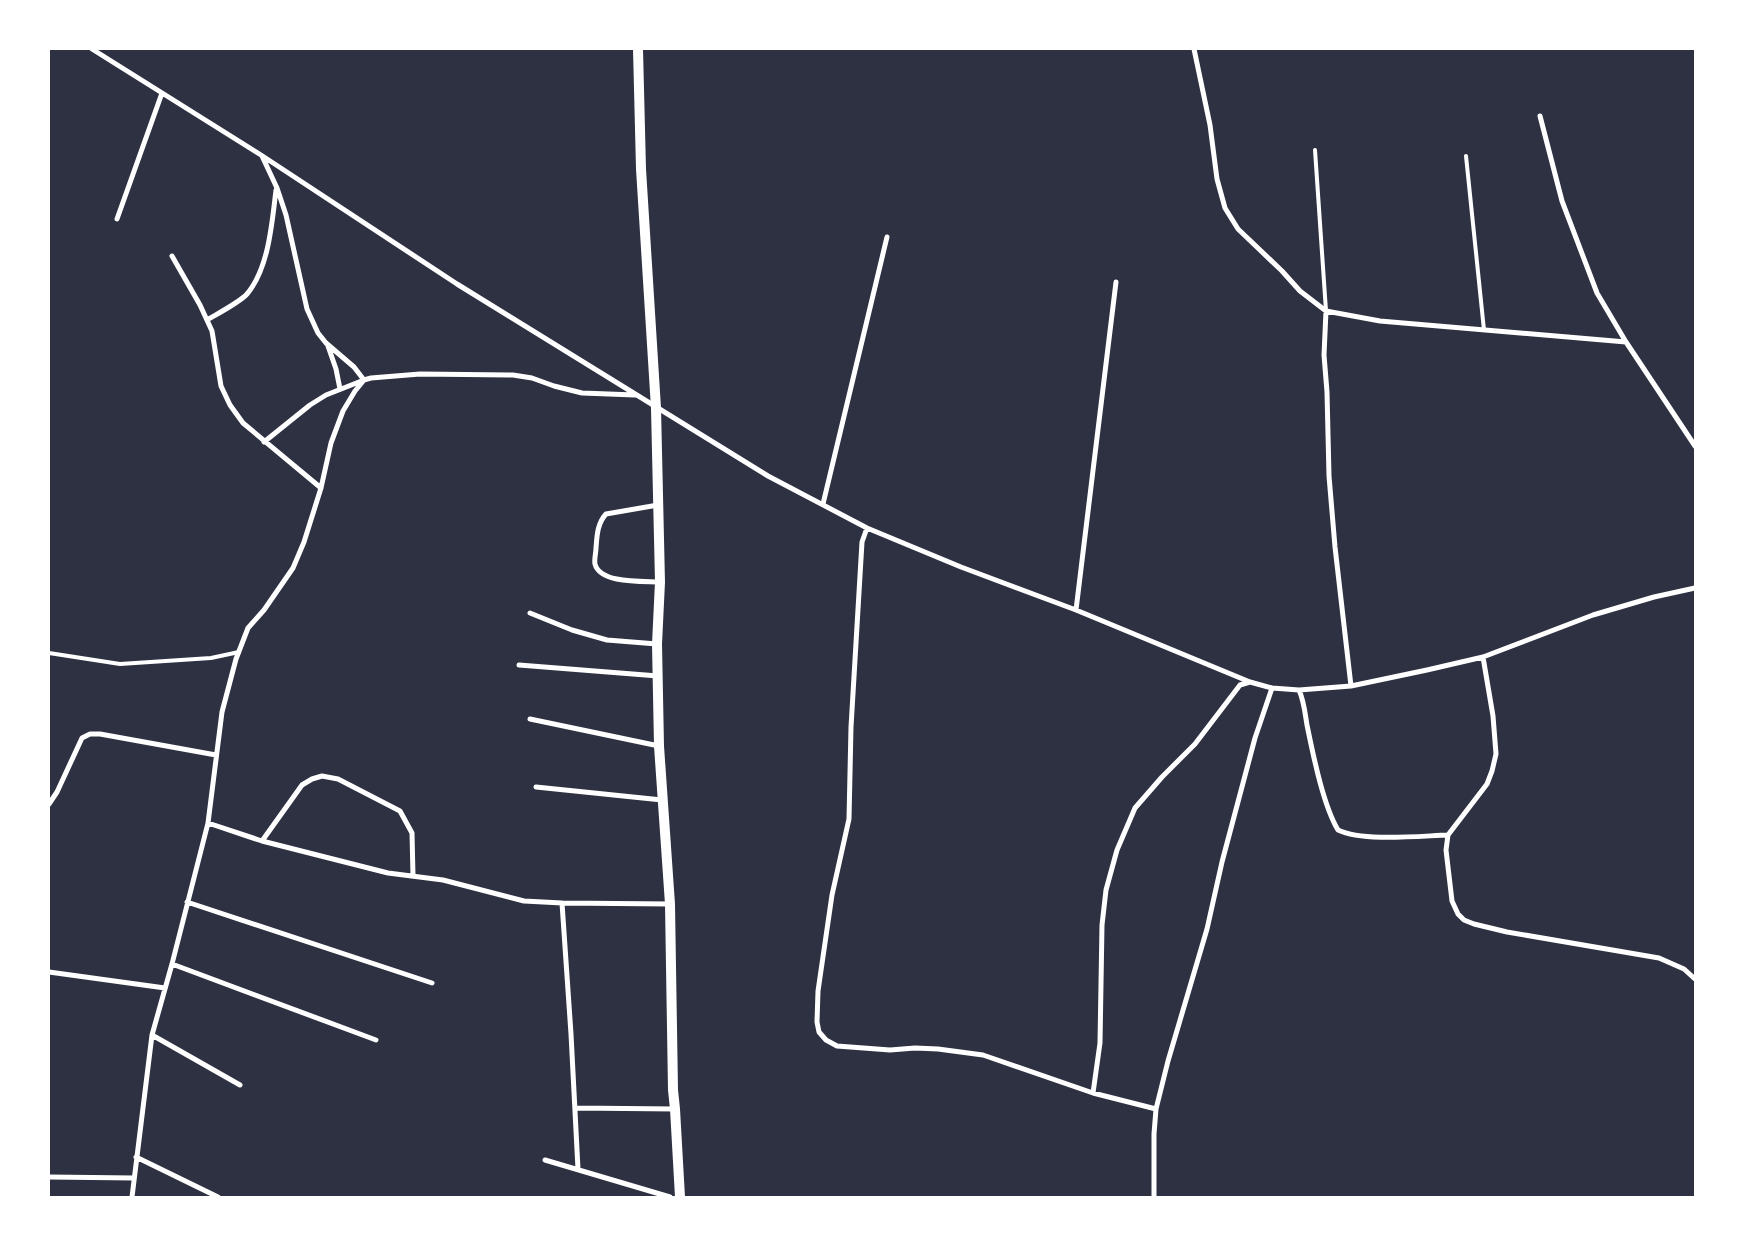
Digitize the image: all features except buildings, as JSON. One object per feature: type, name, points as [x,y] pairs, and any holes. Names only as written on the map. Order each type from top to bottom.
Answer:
[{"type":"main road","points":[[638,49],[641,169],[656,408],[660,582],[657,644],[659,746],[670,904],[673,1090],[680,1197]]},
{"type":"street","points":[[92,49],[261,155],[457,284],[768,476],[866,528],[961,567],[1076,610],[1250,682],[1272,688],[1299,690],[1351,686],[1482,657],[1593,615],[1654,597],[1695,588]]},
{"type":"street","points":[[1194,49],[1210,125],[1217,179],[1225,208],[1238,230],[1282,271],[1304,295],[1326,312],[1380,321],[1626,342]]},
{"type":"street","points":[[117,219],[162,93]]},
{"type":"street","points":[[1540,116],[1562,201],[1597,293],[1626,342],[1695,446]]},
{"type":"street","points":[[261,155],[277,188],[286,215],[307,309],[318,333],[326,343],[354,367],[364,380]]},
{"type":"street","points":[[207,320],[246,295],[260,270],[270,238],[277,188]]},
{"type":"street","points":[[823,504],[887,237]]},
{"type":"street","points":[[172,256],[212,331],[221,386],[230,405],[243,423],[321,488]]},
{"type":"street","points":[[1076,610],[1116,282]]},
{"type":"street","points":[[1326,312],[1324,355],[1329,476],[1351,686]]},
{"type":"street","points":[[326,343],[332,355],[340,389]]},
{"type":"street","points":[[264,442],[310,405],[340,389],[372,378],[420,374],[513,375],[532,378],[582,393],[635,395]]},
{"type":"street","points":[[132,1197],[152,1035],[208,823],[222,712],[239,652],[248,628],[264,610],[293,568],[304,542],[321,488],[331,443],[343,411],[364,380]]},
{"type":"street","points":[[658,505],[606,514],[597,532],[595,564],[602,575],[612,579],[660,582]]},
{"type":"street","points":[[866,528],[862,542],[850,727],[849,819],[832,895],[818,992],[817,1022],[819,1032],[826,1040],[837,1046],[890,1050],[938,1049],[983,1055],[1094,1093],[1156,1109]]},
{"type":"street","points":[[530,613],[572,630],[607,640],[657,644]]},
{"type":"street","points":[[1482,657],[1493,716],[1496,754],[1487,784],[1448,835],[1446,850],[1452,901],[1458,914],[1464,920],[1474,924],[1507,932],[1659,958],[1684,969],[1695,979]]},
{"type":"street","points":[[519,665],[658,676]]},
{"type":"street","points":[[1094,1093],[1100,1043],[1102,926],[1106,890],[1117,850],[1135,808],[1162,777],[1195,744],[1240,686],[1250,682]]},
{"type":"street","points":[[1154,1197],[1156,1109],[1207,929],[1222,862],[1253,747],[1272,688]]},
{"type":"street","points":[[1299,690],[1302,696],[1326,804],[1338,830],[1347,834],[1365,836],[1448,835]]},
{"type":"street","points":[[530,719],[659,746]]},
{"type":"street","points":[[49,804],[57,792],[82,738],[90,734],[100,734],[216,755]]},
{"type":"street","points":[[262,841],[302,785],[322,776],[338,779],[400,811],[412,833],[413,876]]},
{"type":"street","points":[[536,788],[662,800]]},
{"type":"street","points":[[208,823],[262,841],[388,873],[443,880],[524,901],[670,904]]},
{"type":"street","points":[[187,902],[432,983]]},
{"type":"street","points":[[562,903],[572,1034],[578,1169]]},
{"type":"street","points":[[172,964],[376,1040]]},
{"type":"street","points":[[49,972],[165,988]]},
{"type":"street","points":[[152,1035],[240,1085]]},
{"type":"street","points":[[575,1108],[675,1109]]},
{"type":"street","points":[[136,1157],[218,1197]]},
{"type":"street","points":[[545,1160],[670,1197]]},
{"type":"street","points":[[49,1176],[134,1178]]},
{"type":"lane","points":[[1315,150],[1326,312]]},
{"type":"lane","points":[[1466,156],[1484,330]]},
{"type":"lane","points":[[49,652],[120,664],[211,658],[239,652]]}]
